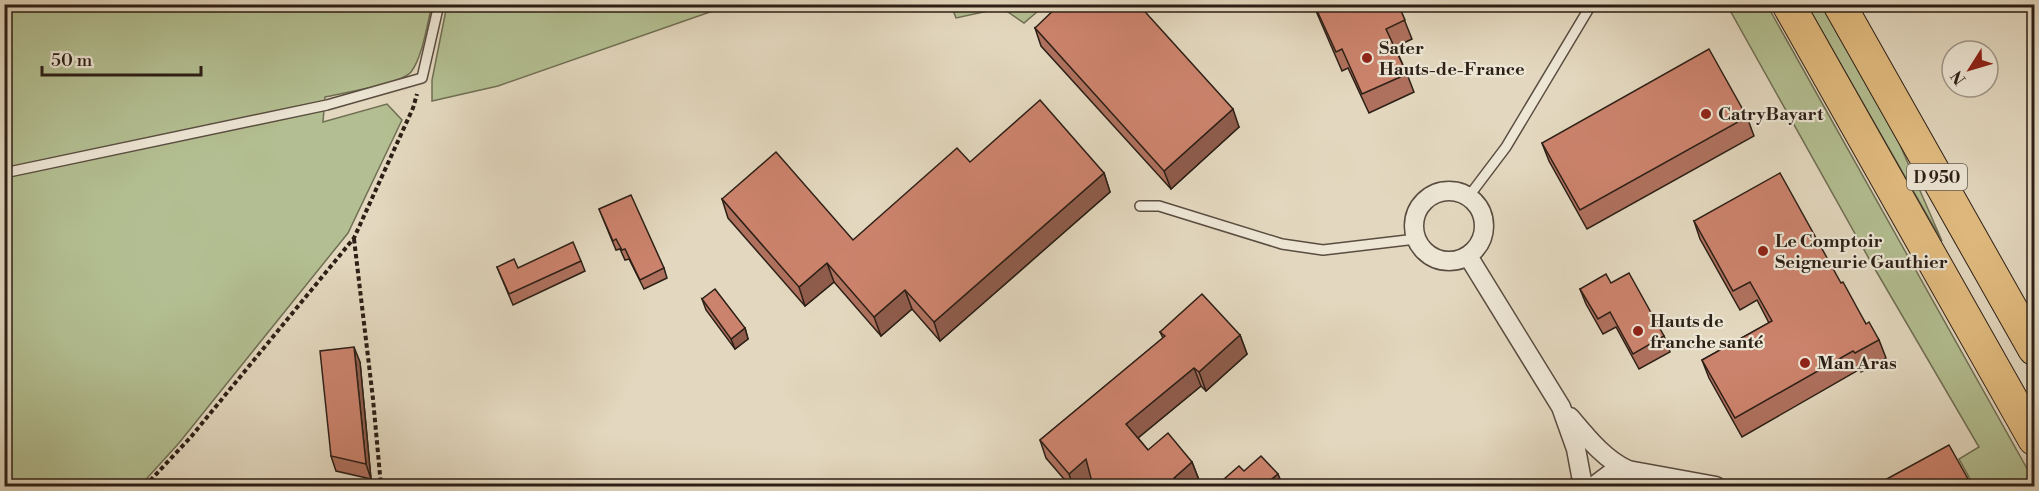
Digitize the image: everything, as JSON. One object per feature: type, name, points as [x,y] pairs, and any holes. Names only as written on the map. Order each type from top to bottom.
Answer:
[{"type":"highway","name":"D 950","points":[[1788,4],[2034,439]]},
{"type":"highway","name":"D 950","points":[[1839,4],[2034,350]]},
{"type":"highway","points":[[1907,124],[2034,318]]},
{"type":"street","points":[[1444,191],[1457,191],[1469,196],[1478,205],[1485,223],[1481,242],[1468,256],[1458,260],[1441,261],[1426,253],[1416,239],[1414,229],[1415,218],[1425,200],[1444,191]]},
{"type":"street","points":[[1468,256],[1561,407],[1600,451],[1628,470]]},
{"type":"street","points":[[1561,407],[1576,449],[1583,486]]},
{"type":"street","points":[[1594,486],[1610,474],[1628,470],[1716,486]]},
{"type":"lane","points":[[4,172],[327,105],[422,78],[439,4]]},
{"type":"lane","points":[[1469,196],[1506,147],[1590,5]]},
{"type":"lane","points":[[1140,206],[1159,206],[1282,243],[1323,250],[1416,239]]},
{"type":"path","points":[[146,486],[190,438],[354,238],[413,108],[422,78]]},
{"type":"path","points":[[354,238],[381,486]]},
{"type":"green space","points":[[447,4],[730,5],[498,86],[432,101],[432,80]]},
{"type":"green space","points":[[951,4],[1045,5],[1024,23],[1002,8],[956,18]]},
{"type":"green space","points":[[4,5],[432,5],[422,49],[411,72],[384,84],[325,97],[323,122],[387,104],[402,120],[348,233],[179,443],[140,486],[5,486]]},
{"type":"green space","points":[[1727,5],[1767,5],[2034,481],[2034,486],[1974,486],[1959,459],[1979,447],[1872,264]]},
{"type":"green space","points":[[1807,5],[1824,5],[1893,129],[1942,241]]},
{"type":"building","points":[[1060,4],[1138,4],[1233,109],[1164,171],[1035,28]]},
{"type":"building","name":"Sater Hauts-de-France","points":[[1314,4],[1398,4],[1405,20],[1386,29],[1407,74],[1362,94],[1342,49],[1336,52]]},
{"type":"building","points":[[1709,49],[1747,117],[1580,210],[1542,143]]},
{"type":"building","points":[[1040,100],[1104,173],[934,322],[905,290],[874,317],[827,263],[799,287],[722,199],[776,152],[853,240],[957,148],[970,162]]},
{"type":"building","points":[[1780,173],[1841,283],[1843,282],[1866,324],[1869,322],[1879,340],[1855,353],[1853,351],[1735,418],[1702,360],[1772,321],[1750,282],[1733,291],[1694,221]]},
{"type":"building","points":[[631,195],[664,268],[640,280],[625,249],[622,250],[616,239],[613,241],[599,209]]},
{"type":"building","points":[[573,242],[581,261],[509,294],[497,267],[514,259],[518,268]]},
{"type":"building","name":"Hauts de franche santé","points":[[1629,273],[1664,336],[1633,354],[1610,312],[1598,319],[1580,289],[1606,274],[1611,283]]},
{"type":"building","points":[[715,289],[745,328],[731,339],[702,299]]},
{"type":"building","points":[[1202,294],[1240,335],[1199,372],[1194,368],[1126,424],[1148,450],[1168,433],[1192,462],[1174,478],[1181,486],[1093,486],[1086,459],[1069,474],[1040,440],[1165,336],[1160,332]]},
{"type":"building","points":[[354,347],[366,464],[331,456],[320,351]]},
{"type":"building","points":[[1949,445],[1972,486],[1874,486]]},
{"type":"building","points":[[1261,456],[1278,474],[1263,486],[1216,486],[1239,466],[1244,471]]},
{"type":"place","name":"Sater Hauts-de-France","points":[[1367,58]]},
{"type":"place","name":"CatryBayart","points":[[1706,114]]},
{"type":"place","name":"Le Comptoir Seigneurie Gauthier","points":[[1763,251]]},
{"type":"place","name":"Hauts de franche santé","points":[[1638,331]]},
{"type":"place","name":"Man Aras","points":[[1805,363]]}]
